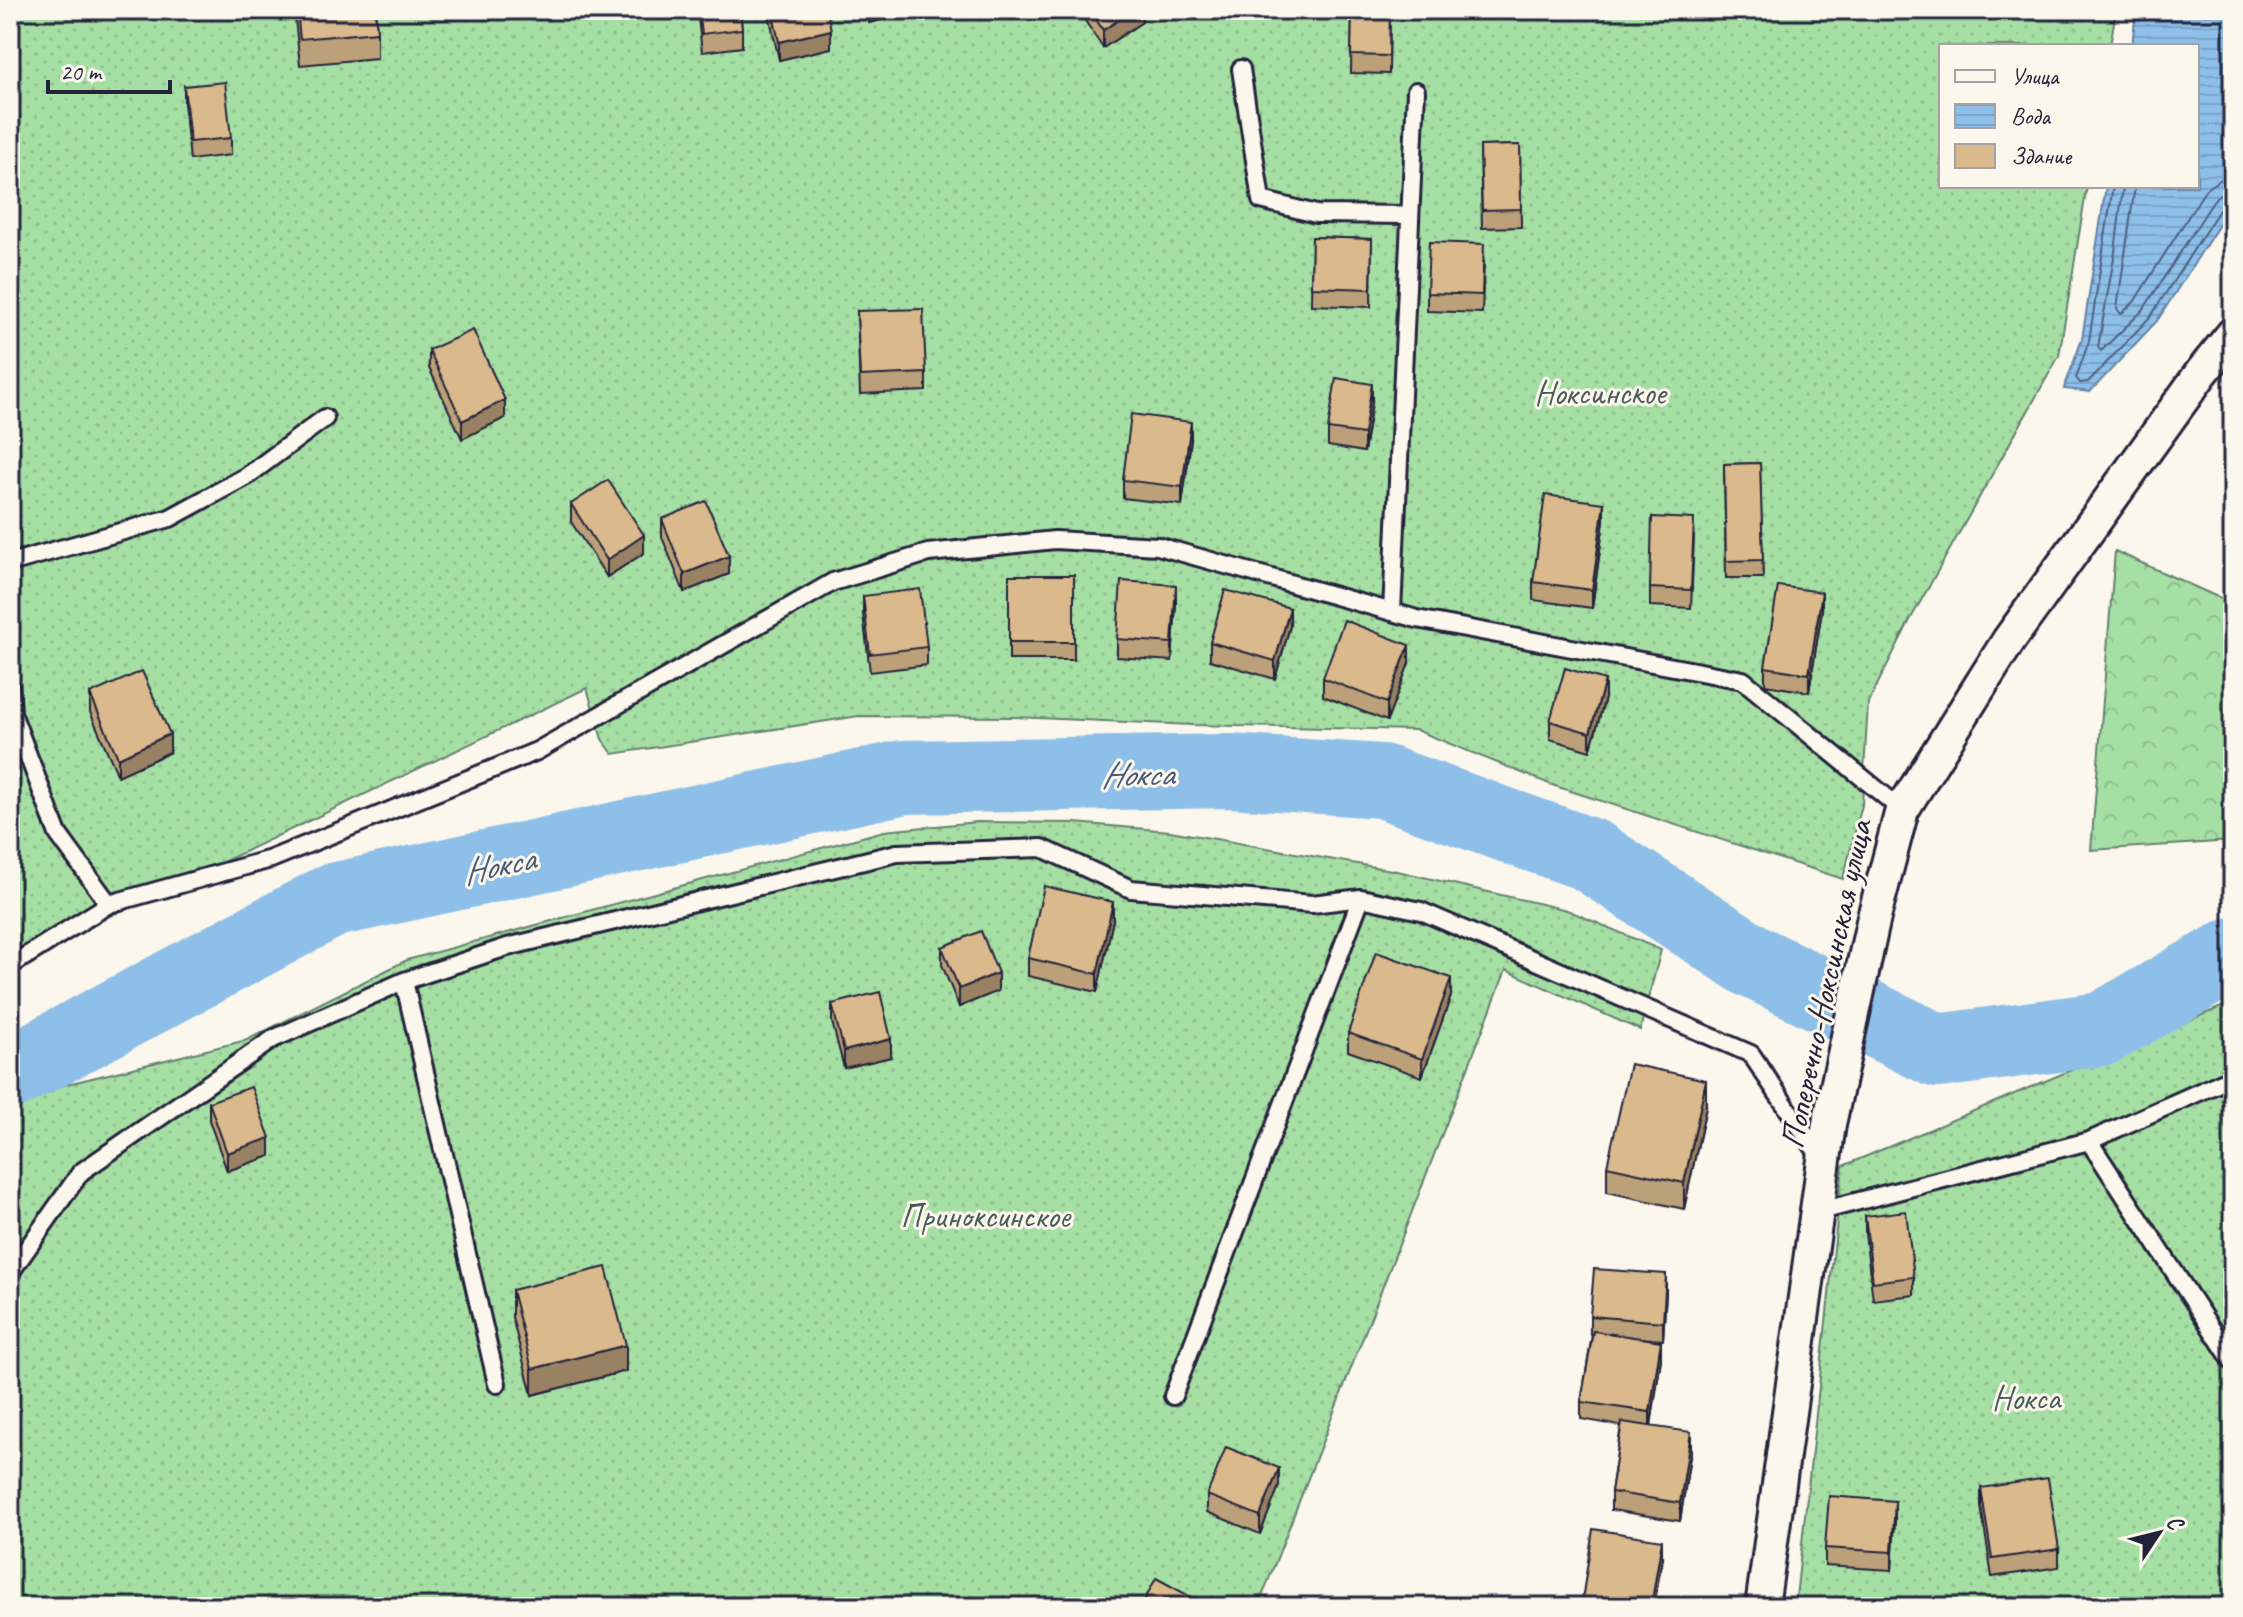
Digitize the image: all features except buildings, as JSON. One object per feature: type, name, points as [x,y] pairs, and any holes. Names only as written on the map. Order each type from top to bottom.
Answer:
[{"type":"street","name":"Поперечно-Ноксинская улица","points":[[1762,1607],[1829,1124],[1874,917],[1902,810],[2009,640],[2202,372],[2233,334]]},
{"type":"lane","points":[[1241,69],[1261,200],[1316,214],[1410,215]]},
{"type":"lane","points":[[1392,612],[1416,91]]},
{"type":"lane","points":[[10,563],[170,518],[247,476],[325,418]]},
{"type":"lane","points":[[10,966],[109,904],[271,859],[537,751],[833,582],[928,553],[1055,540],[1158,546],[1417,619],[1743,680],[1902,810]]},
{"type":"lane","points":[[10,686],[12,713],[58,834],[109,904]]},
{"type":"lane","points":[[10,1273],[81,1172],[273,1039],[404,981],[507,947],[897,853],[1042,848],[1131,889],[1312,904],[1361,898],[1421,911],[1751,1054],[1823,1163]]},
{"type":"lane","points":[[1173,1396],[1361,898]]},
{"type":"lane","points":[[404,981],[497,1384]]},
{"type":"lane","points":[[1817,1212],[2089,1141],[2233,1077]]},
{"type":"lane","points":[[2089,1141],[2233,1362]]},
{"type":"green space","name":"Ноксинское","points":[[10,10],[2116,10],[2110,44],[1939,44],[1939,188],[2087,188],[2059,356],[1910,620],[1868,703],[1862,805],[1843,879],[1552,785],[1416,730],[1015,717],[859,716],[613,754],[602,739],[587,688],[110,916],[10,975]]},
{"type":"green space","points":[[2115,551],[2233,604],[2233,841],[2091,850]]},
{"type":"green space","name":"Приноксинское","points":[[977,822],[1075,823],[1170,831],[1397,871],[1567,910],[1661,950],[1640,1030],[1506,970],[1258,1607],[10,1607],[10,1105],[27,1094],[247,1040],[407,960],[884,831]]},
{"type":"green space","name":"Нокса","points":[[2233,1002],[2233,1607],[1795,1607],[1843,1166]]},
{"type":"water","points":[[2136,10],[2233,10],[2233,203],[2157,321],[2090,392],[2064,389],[2082,339],[2106,188],[2199,188],[2199,44],[2132,44]]},
{"type":"waterway","name":"Нокса","points":[[10,1073],[333,900],[904,777],[1230,771],[1382,781],[1590,855],[1754,962],[1938,1051],[2102,1029],[2233,954]]}]
